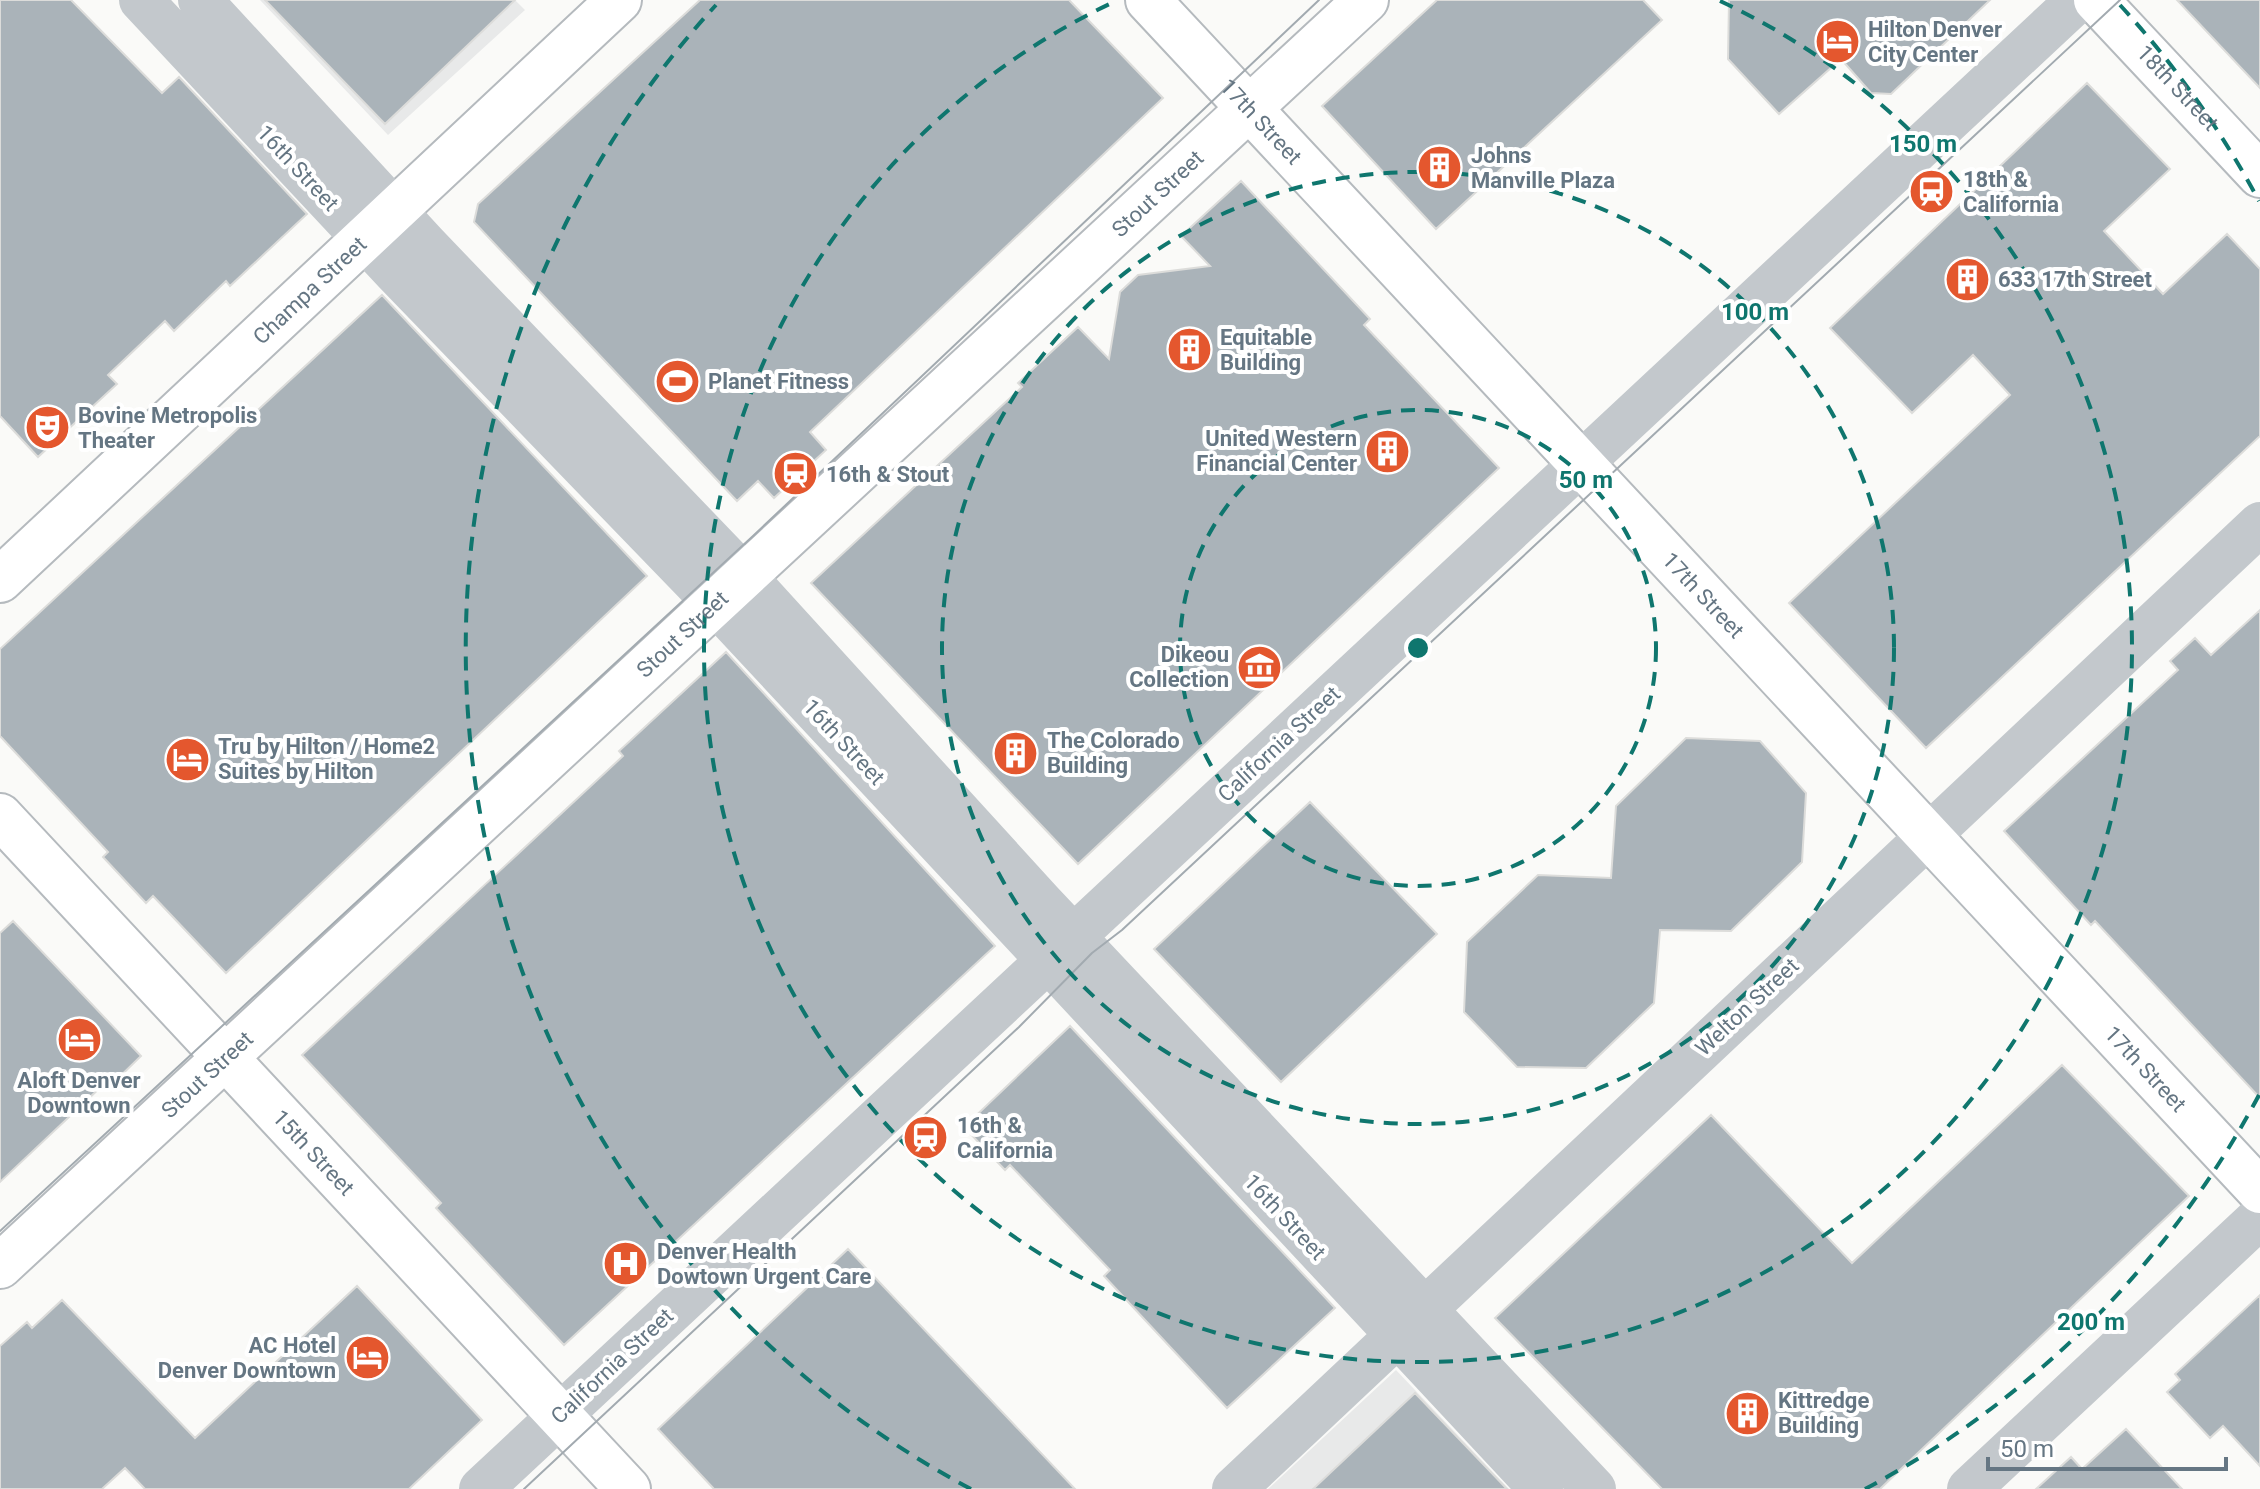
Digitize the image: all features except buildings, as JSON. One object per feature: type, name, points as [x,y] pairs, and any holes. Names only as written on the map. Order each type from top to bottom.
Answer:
[{"type":"main road","name":"Champa Street","points":[[0,580],[619,0]]},
{"type":"main road","name":"17th Street","points":[[1148,0],[2260,1191]]},
{"type":"main road","name":"Stout Street","points":[[0,1266],[1366,0]]},
{"type":"main road","name":"18th Street","points":[[2096,0],[2260,175]]},
{"type":"main road","name":"15th Street","points":[[0,816],[628,1489]]},
{"type":"street","name":"16th Street","points":[[141,0],[380,224],[729,589],[1412,1323],[1594,1489]]},
{"type":"street","name":"16th Street","points":[[200,0],[380,224]]},
{"type":"street","name":"California Street","points":[[481,1489],[2078,0]]},
{"type":"street","name":"Welton Street","points":[[1234,1489],[2260,524]]},
{"type":"street","points":[[1969,1489],[2260,1217]]},
{"type":"street","name":"16th Street","points":[[1412,1323],[1541,1489]]},
{"type":"shaded area","points":[[260,0],[515,0],[525,10],[388,135]]},
{"type":"shaded area","points":[[1396,1370],[1509,1489],[1268,1489]]},
{"type":"tram line","points":[[0,1231],[753,536],[1319,0]]},
{"type":"tram line","points":[[524,1489],[1019,1027],[1092,953],[1122,930],[2120,0]]},
{"type":"place","name":"Hilton Denver City Center","points":[[1837,42]]},
{"type":"place","name":"Johns Manville Plaza","points":[[1440,168]]},
{"type":"place","name":"18th & California","points":[[1932,192]]},
{"type":"place","name":"633 17th Street","points":[[1967,279]]},
{"type":"place","name":"Equitable Building","points":[[1189,350]]},
{"type":"place","name":"Planet Fitness","points":[[677,381]]},
{"type":"place","name":"Bovine Metropolis Theater","points":[[47,428]]},
{"type":"place","name":"United Western Financial Center","points":[[1388,451]]},
{"type":"place","name":"16th & Stout","points":[[795,474]]},
{"type":"place","name":"Dikeou Collection","points":[[1260,667]]},
{"type":"place","name":"The Colorado Building","points":[[1016,753]]},
{"type":"place","name":"Tru by Hilton / Home2 Suites by Hilton","points":[[187,759]]},
{"type":"place","name":"Aloft Denver Downtown","points":[[79,1039]]},
{"type":"place","name":"16th & California","points":[[926,1138]]},
{"type":"place","name":"Denver Health Dowtown Urgent Care","points":[[626,1264]]},
{"type":"place","name":"AC Hotel Denver Downtown","points":[[367,1358]]},
{"type":"place","name":"Kittredge Building","points":[[1747,1413]]}]
